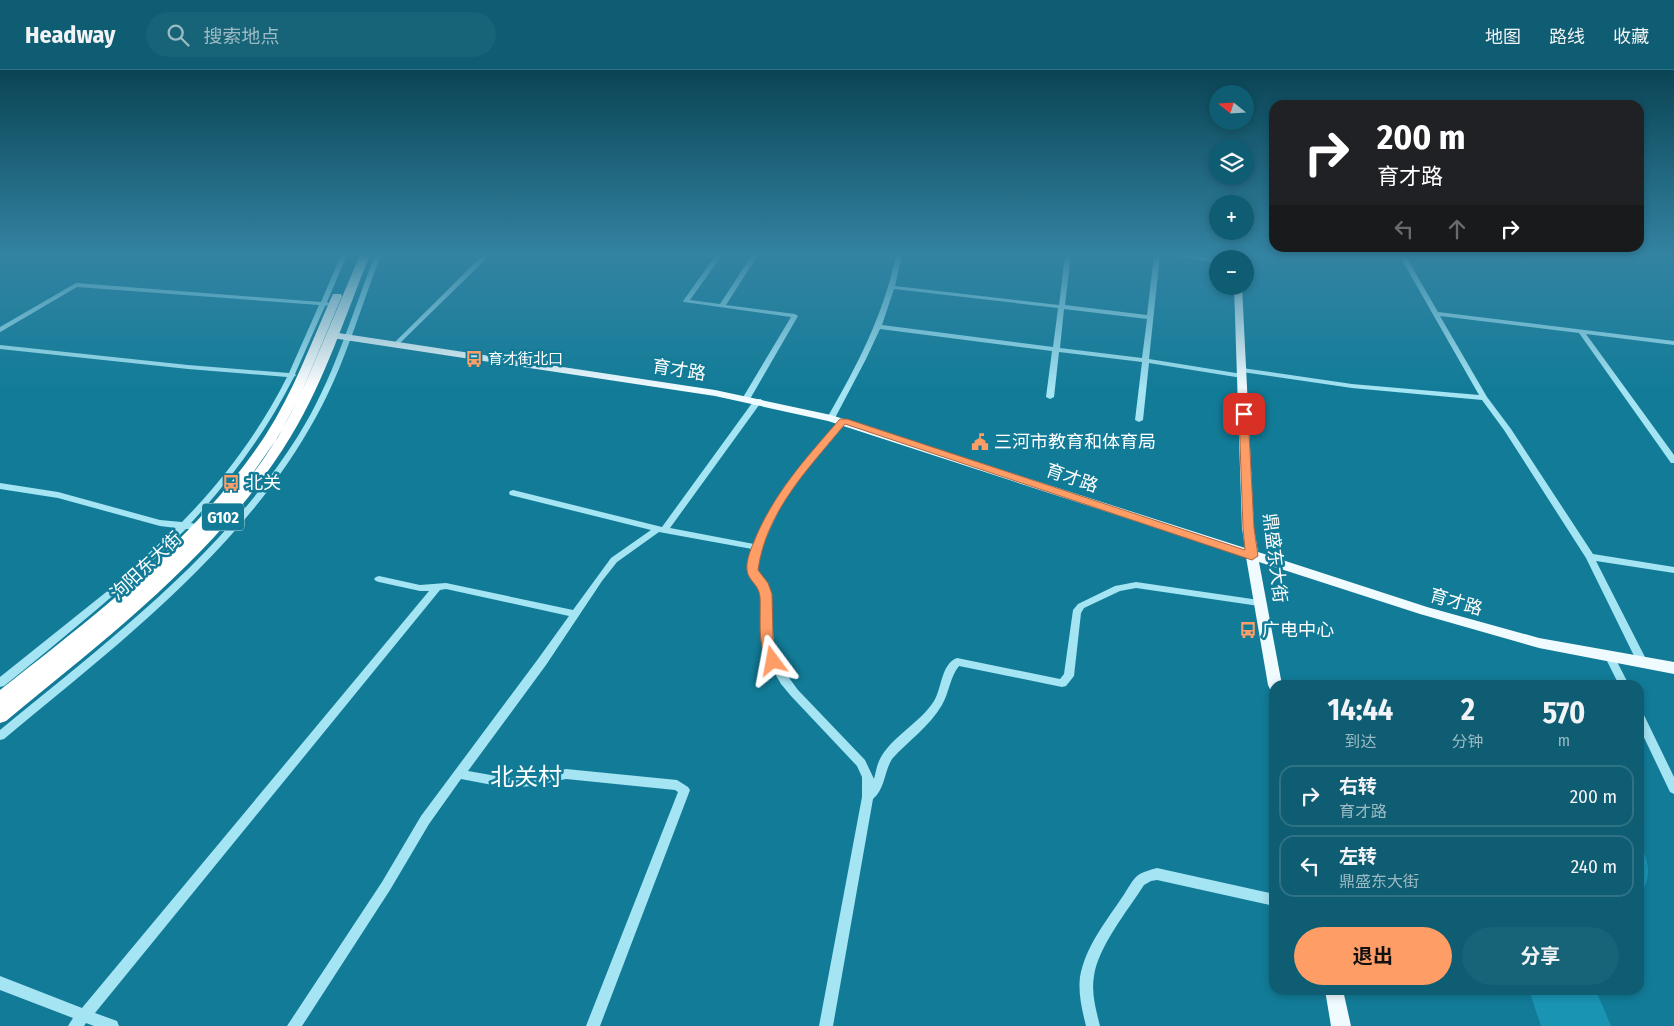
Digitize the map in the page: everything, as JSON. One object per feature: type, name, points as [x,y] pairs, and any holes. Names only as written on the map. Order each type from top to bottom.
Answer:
[{"type":"highway","name":"泃阳东大街","points":[[0,700],[106,613],[198,528],[221,503],[265,446],[284,416],[297,375],[331,300]]},
{"type":"highway","name":"泃阳东大街","points":[[0,716],[145,594],[236,503],[274,453],[293,422],[339,336],[351,300]]},
{"type":"main road","name":"鼎盛东大街","points":[[1239,300],[1248,528],[1259,603],[1274,680]]},
{"type":"main road","name":"育才路","points":[[339,336],[752,400],[831,418],[1425,612],[1539,643],[1674,668]]},
{"type":"main road","points":[[1335,995],[1341,1026]]},
{"type":"street","points":[[0,330],[51,300]]},
{"type":"street","points":[[260,300],[328,305],[330,300]]},
{"type":"street","points":[[0,736],[162,597],[230,531],[253,504],[291,453],[324,394],[339,336],[357,300]]},
{"type":"street","points":[[396,344],[442,300]]},
{"type":"street","points":[[294,1026],[386,886],[425,820],[614,560],[661,529],[752,400],[795,316],[686,301],[687,300]]},
{"type":"street","points":[[722,306],[726,300]]},
{"type":"street","points":[[831,418],[865,356],[878,328],[887,300]]},
{"type":"street","points":[[998,300],[1150,317]]},
{"type":"street","points":[[1050,397],[1062,300]]},
{"type":"street","points":[[1140,420],[1152,300]]},
{"type":"street","points":[[1428,300],[1484,398],[1507,429],[1590,557],[1643,663]]},
{"type":"street","points":[[1436,314],[1674,343]]},
{"type":"street","points":[[878,328],[1352,386],[1484,398]]},
{"type":"street","points":[[1581,332],[1674,461]]},
{"type":"street","points":[[0,347],[297,375]]},
{"type":"street","points":[[0,683],[105,598],[182,526],[238,463],[297,375]]},
{"type":"street","points":[[826,1026],[868,797],[868,777],[860,763],[784,681],[773,661],[767,639],[766,594],[762,583],[756,578],[753,570],[757,547],[767,520],[797,475],[843,421]]},
{"type":"street","points":[[0,486],[58,495],[160,524],[198,528]]},
{"type":"street","points":[[513,494],[661,529],[757,547]]},
{"type":"street","points":[[1590,557],[1674,570]]},
{"type":"street","points":[[380,579],[420,588],[446,586],[575,614]]},
{"type":"street","points":[[868,797],[872,794],[878,783],[886,757],[940,702],[952,666],[957,662],[1062,684],[1069,676],[1076,612],[1081,606],[1125,586],[1136,585],[1259,603]]},
{"type":"street","points":[[79,1021],[437,587]]},
{"type":"street","points":[[1610,657],[1622,680]]},
{"type":"street","points":[[1644,726],[1674,789]]},
{"type":"street","points":[[458,774],[517,783],[566,774],[677,784],[684,790],[592,1026]]},
{"type":"street","points":[[1093,1026],[1087,992],[1087,975],[1093,955],[1140,882],[1148,876],[1157,874],[1269,899]]},
{"type":"street","points":[[0,983],[79,1021],[112,1026]]},
{"type":"shaded area","points":[[1644,853],[1648,868],[1647,881],[1644,888]]},
{"type":"shaded area","points":[[1531,995],[1598,995],[1611,1026],[1541,1026]]},
{"type":"place","name":"育才街北口","points":[[474,359]]},
{"type":"place","name":"三河市教育和体育局","points":[[980,442]]},
{"type":"place","name":"北关","points":[[231,483]]},
{"type":"place","name":"广电中心","points":[[1248,630]]},
{"type":"district","name":"北关村","points":[[526,777]]},
{"type":"route","points":[[773,661],[767,639],[766,594],[762,583],[756,578],[753,570],[755,554],[767,520],[781,497],[797,475],[843,421],[1252,556],[1248,528],[1244,414]]}]
